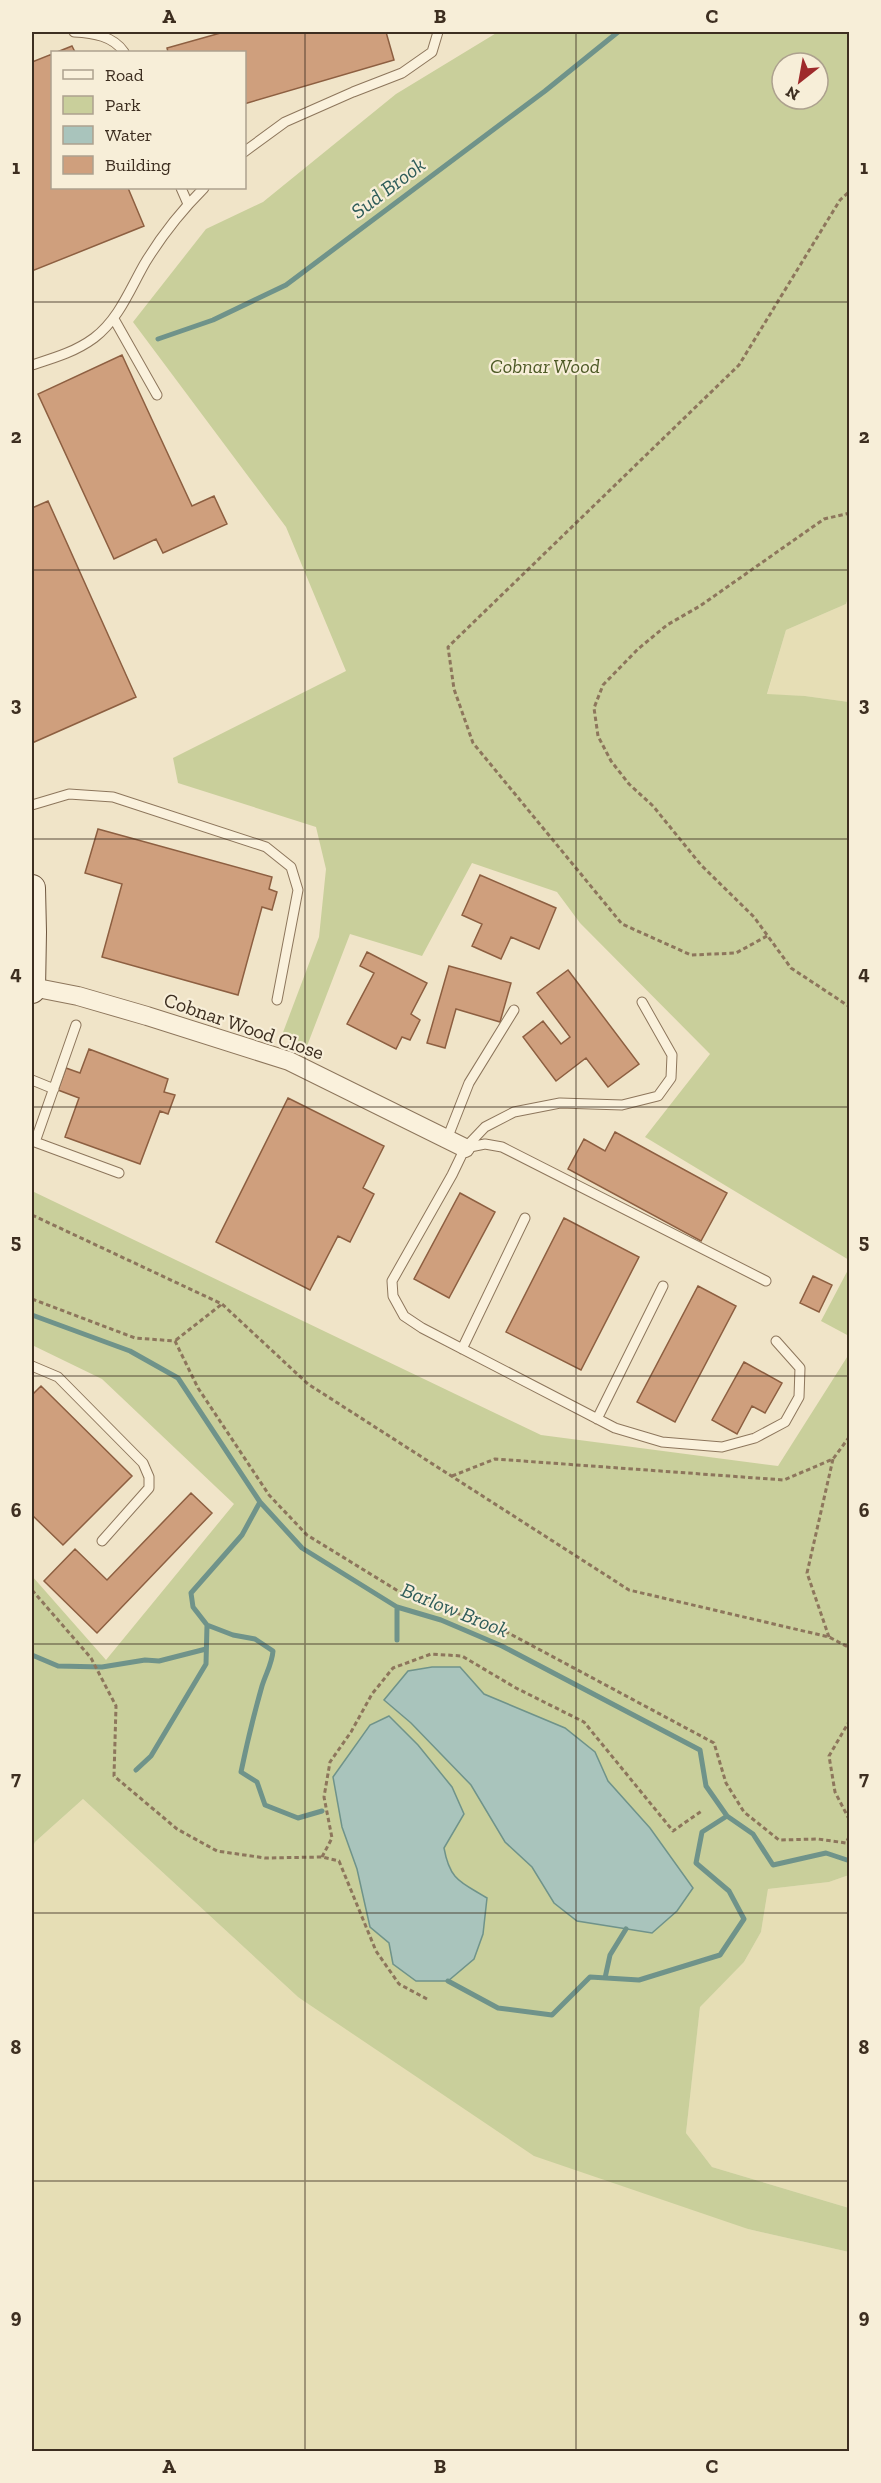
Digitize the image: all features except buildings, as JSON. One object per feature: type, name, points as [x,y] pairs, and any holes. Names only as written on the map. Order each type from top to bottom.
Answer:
[{"type":"street","points":[[32,888],[32,988]]},
{"type":"street","name":"Cobnar Wood Close","points":[[32,988],[78,996],[289,1060],[465,1148]]},
{"type":"lane","points":[[74,32],[94,33],[118,44],[123,51]]},
{"type":"lane","points":[[246,151],[285,122],[402,73],[432,52],[438,32]]},
{"type":"lane","points":[[181,189],[188,204]]},
{"type":"lane","points":[[32,365],[71,353],[96,337],[114,319],[146,261],[179,213],[203,189]]},
{"type":"lane","points":[[114,319],[157,395]]},
{"type":"lane","points":[[32,805],[69,794],[113,797],[266,847],[291,867],[298,890],[277,1000]]},
{"type":"lane","points":[[642,1002],[672,1055],[671,1078],[658,1096],[622,1105],[560,1103],[514,1112],[485,1127],[465,1148],[392,1281],[393,1296],[404,1316],[422,1329],[615,1428],[662,1442],[722,1447],[754,1438],[785,1422],[799,1397],[800,1368],[776,1341]]},
{"type":"lane","points":[[447,1139],[469,1083],[514,1010]]},
{"type":"lane","points":[[76,1025],[35,1142],[119,1173]]},
{"type":"lane","points":[[32,1080],[54,1089]]},
{"type":"lane","points":[[465,1148],[485,1144],[502,1147],[766,1281]]},
{"type":"lane","points":[[462,1349],[525,1218]]},
{"type":"lane","points":[[597,1419],[663,1286]]},
{"type":"lane","points":[[32,1366],[58,1377],[143,1463],[146,1470],[148,1488],[102,1541]]},
{"type":"path","points":[[767,936],[736,954],[691,955],[622,924],[473,743],[454,689],[448,647],[739,365],[840,200],[849,191]]},
{"type":"path","points":[[849,513],[824,519],[700,606],[667,625],[638,648],[603,685],[594,708],[598,736],[611,761],[629,784],[653,806],[701,865],[754,917],[791,968],[849,1007]]},
{"type":"path","points":[[32,1215],[222,1304],[308,1384],[629,1590],[829,1637],[849,1648]]},
{"type":"path","points":[[32,1299],[135,1338],[176,1341],[222,1304]]},
{"type":"path","points":[[176,1341],[198,1388],[269,1495],[307,1535],[403,1594],[501,1629],[714,1743],[726,1783],[744,1812],[779,1840],[818,1839],[846,1843],[849,1835]]},
{"type":"path","points":[[829,1637],[807,1573],[833,1459],[849,1436]]},
{"type":"path","points":[[452,1476],[495,1459],[784,1480],[833,1459]]},
{"type":"path","points":[[32,1590],[91,1658],[116,1706],[114,1776],[177,1829],[217,1851],[265,1858],[322,1857],[339,1861],[376,1950],[399,1984],[427,1999]]},
{"type":"path","points":[[322,1857],[332,1838],[324,1797],[330,1762],[351,1732],[372,1694],[393,1668],[431,1654],[462,1656],[516,1688],[584,1722],[673,1831],[703,1810]]},
{"type":"path","points":[[849,1720],[829,1756],[835,1792],[849,1821]]},
{"type":"shaded area","points":[[849,595],[849,702],[805,696],[767,695],[786,630],[846,604]]},
{"type":"shaded area","points":[[83,1799],[298,1997],[748,2229],[849,2252],[849,2451],[32,2452],[32,1849],[35,1842]]},
{"type":"shaded area","points":[[849,1875],[849,2208],[712,2167],[686,2133],[700,2006],[744,1962],[761,1932],[768,1889],[829,1882]]},
{"type":"green space","name":"Cobnar Wood","points":[[498,32],[849,32],[849,595],[846,604],[786,630],[767,694],[849,702],[849,1260],[645,1137],[710,1054],[580,923],[557,892],[472,863],[422,956],[350,934],[307,1046],[282,1035],[319,937],[326,869],[316,827],[178,783],[173,758],[346,671],[286,527],[133,322],[206,229],[263,202],[396,94]]},
{"type":"green space","points":[[32,1191],[541,1435],[778,1466],[849,1354],[849,1875],[829,1882],[768,1889],[761,1932],[744,1962],[700,2007],[686,2133],[712,2167],[849,2208],[849,2252],[748,2229],[534,2156],[298,1997],[83,1799],[35,1842],[32,1849],[32,1576],[106,1660],[234,1504],[102,1379],[32,1345]],"holes":[[[460,1667],[484,1694],[595,1752],[608,1781],[650,1828],[693,1888],[677,1911],[554,1903],[532,1867],[505,1842],[471,1785],[411,1723],[384,1700]],[[370,1725],[464,1814],[443,1848],[454,1878],[393,1964],[389,1943],[342,1827],[333,1777]]]},
{"type":"green space","points":[[849,1268],[850,1336],[821,1321]]},
{"type":"water","points":[[432,1667],[460,1667],[484,1694],[565,1728],[595,1752],[608,1781],[650,1828],[693,1888],[677,1911],[652,1933],[577,1921],[554,1903],[532,1867],[505,1842],[471,1785],[411,1723],[384,1700],[408,1671]]},
{"type":"water","points":[[389,1716],[418,1745],[452,1787],[464,1814],[444,1848],[447,1859],[453,1874],[458,1879],[487,1898],[483,1934],[474,1959],[448,1981],[416,1981],[393,1964],[389,1943],[370,1927],[357,1869],[342,1827],[333,1777],[370,1725]]},
{"type":"waterway","name":"Sud Brook","points":[[158,339],[213,320],[286,285],[545,91],[618,32]]},
{"type":"waterway","name":"Barlow Brook","points":[[32,1315],[130,1351],[178,1378],[260,1502],[302,1548],[397,1607],[441,1620],[502,1646],[700,1750],[706,1786],[727,1816],[753,1834],[773,1865],[826,1853],[850,1861]]},
{"type":"waterway","points":[[260,1502],[242,1535],[191,1593],[193,1607],[207,1625],[233,1635],[255,1639],[273,1651],[256,1707],[241,1772],[257,1782],[265,1805],[298,1818],[322,1811]]},
{"type":"waterway","points":[[397,1607],[397,1640]]},
{"type":"waterway","points":[[136,1770],[151,1756],[206,1664],[207,1625]]},
{"type":"waterway","points":[[32,1655],[58,1666],[102,1667],[145,1660],[159,1661],[206,1649]]},
{"type":"waterway","points":[[448,1981],[498,2008],[552,2015],[590,1977],[639,1980],[720,1955],[744,1919],[729,1891],[696,1863],[702,1832],[727,1816]]},
{"type":"waterway","points":[[605,1978],[610,1955],[626,1929]]}]
